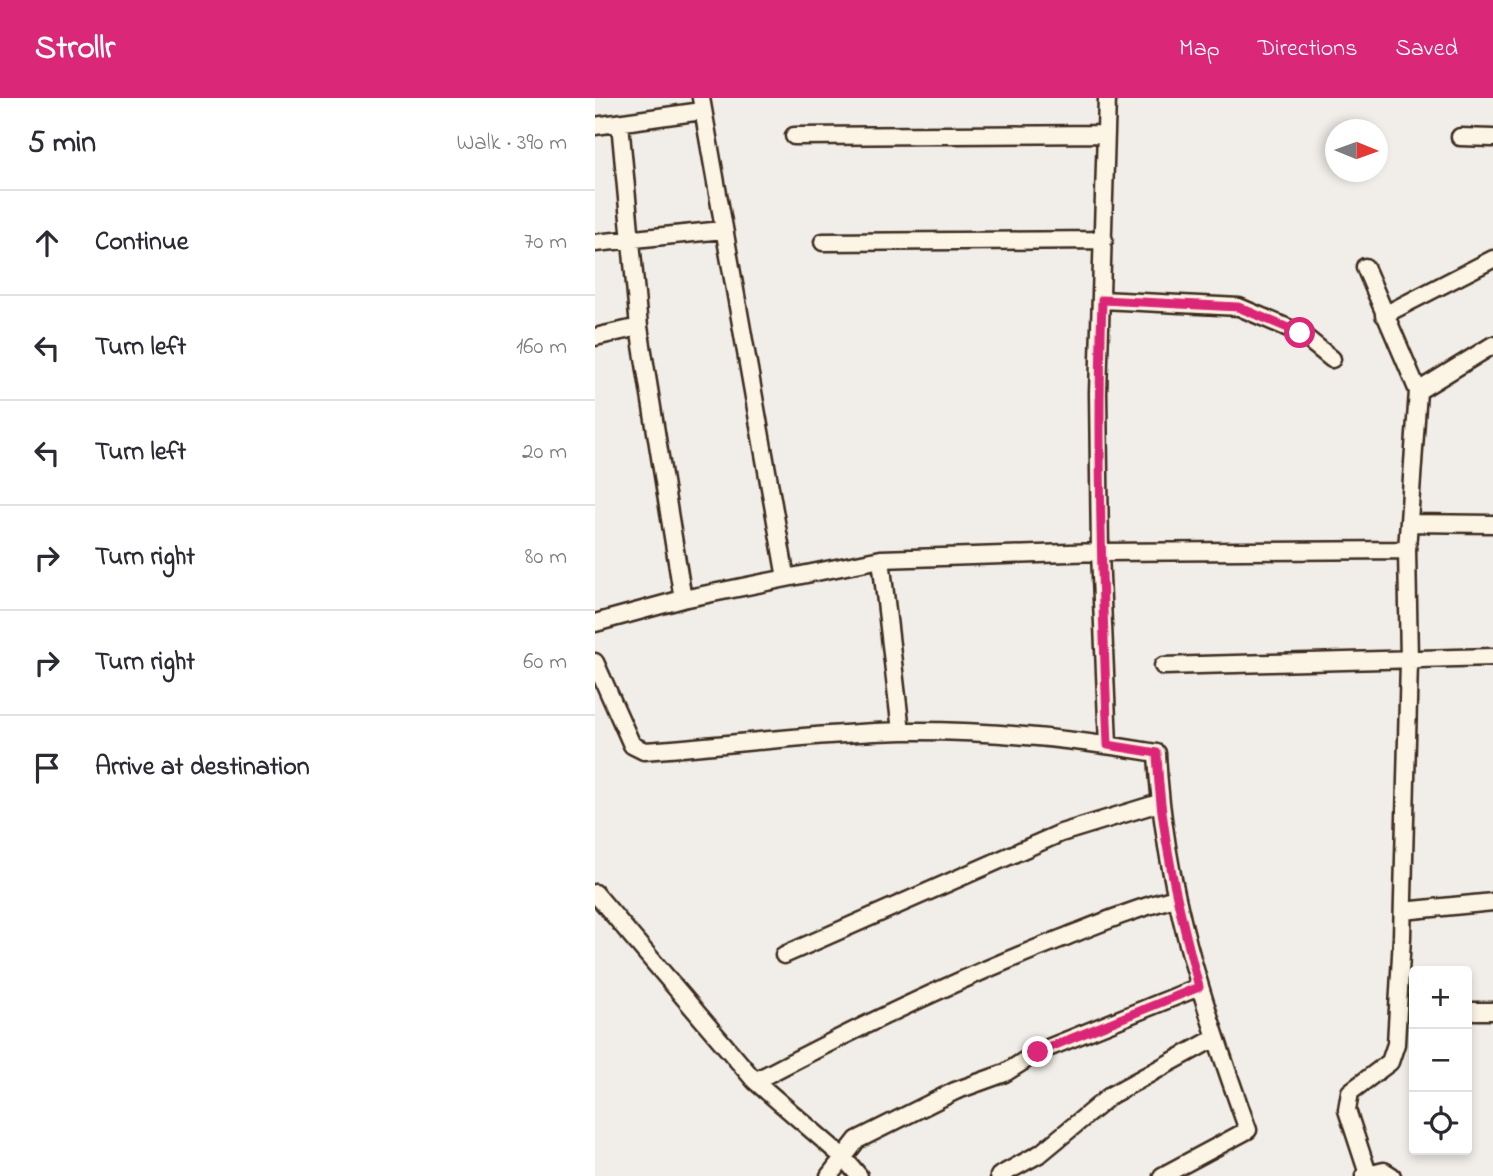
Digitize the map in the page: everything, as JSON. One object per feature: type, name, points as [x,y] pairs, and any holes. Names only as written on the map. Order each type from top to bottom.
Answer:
[{"type":"street","points":[[1107,98],[1098,393],[1100,552],[1108,745]]},
{"type":"street","points":[[595,126],[701,105],[786,578]]},
{"type":"street","points":[[619,123],[639,327],[683,599]]},
{"type":"street","points":[[794,136],[1106,134]]},
{"type":"street","points":[[1459,137],[1493,138]]},
{"type":"street","points":[[595,243],[723,230]]},
{"type":"street","points":[[823,242],[1104,240]]},
{"type":"street","points":[[1384,315],[1493,259]]},
{"type":"street","points":[[1365,267],[1418,391],[1407,550],[1409,661],[1403,911],[1396,1044],[1390,1062],[1350,1092],[1347,1110],[1366,1175],[1384,1171],[1392,1176]]},
{"type":"street","points":[[1102,300],[1238,307],[1300,333],[1332,359]]},
{"type":"street","points":[[595,337],[639,327]]},
{"type":"street","points":[[1418,391],[1493,345]]},
{"type":"street","points":[[1410,523],[1493,524]]},
{"type":"street","points":[[595,623],[683,599],[881,559],[1100,552],[1407,550]]},
{"type":"street","points":[[881,559],[901,731]]},
{"type":"street","points":[[1163,666],[1493,657]]},
{"type":"street","points":[[595,662],[600,683],[632,745],[644,751],[901,731],[959,732],[1108,745],[1157,753],[1159,803],[1176,898],[1199,987],[1248,1130],[1191,1170],[1162,1176]]},
{"type":"street","points":[[784,955],[1061,833],[1159,803]]},
{"type":"street","points":[[595,893],[755,1081],[844,1158],[859,1176]]},
{"type":"street","points":[[755,1081],[853,1030],[1015,957],[1148,905],[1176,898]]},
{"type":"street","points":[[1403,911],[1493,902]]},
{"type":"street","points":[[829,1176],[857,1140],[955,1091],[1005,1073],[1038,1052],[1199,987]]},
{"type":"street","points":[[1472,1011],[1493,1011]]},
{"type":"street","points":[[1397,1012],[1409,1012]]},
{"type":"street","points":[[999,1176],[1041,1153],[1111,1095],[1215,1038]]},
{"type":"route","points":[[1038,1052],[1199,987],[1176,898],[1159,803],[1157,753],[1108,745],[1100,552],[1098,393],[1102,300],[1238,307],[1300,333]]}]
